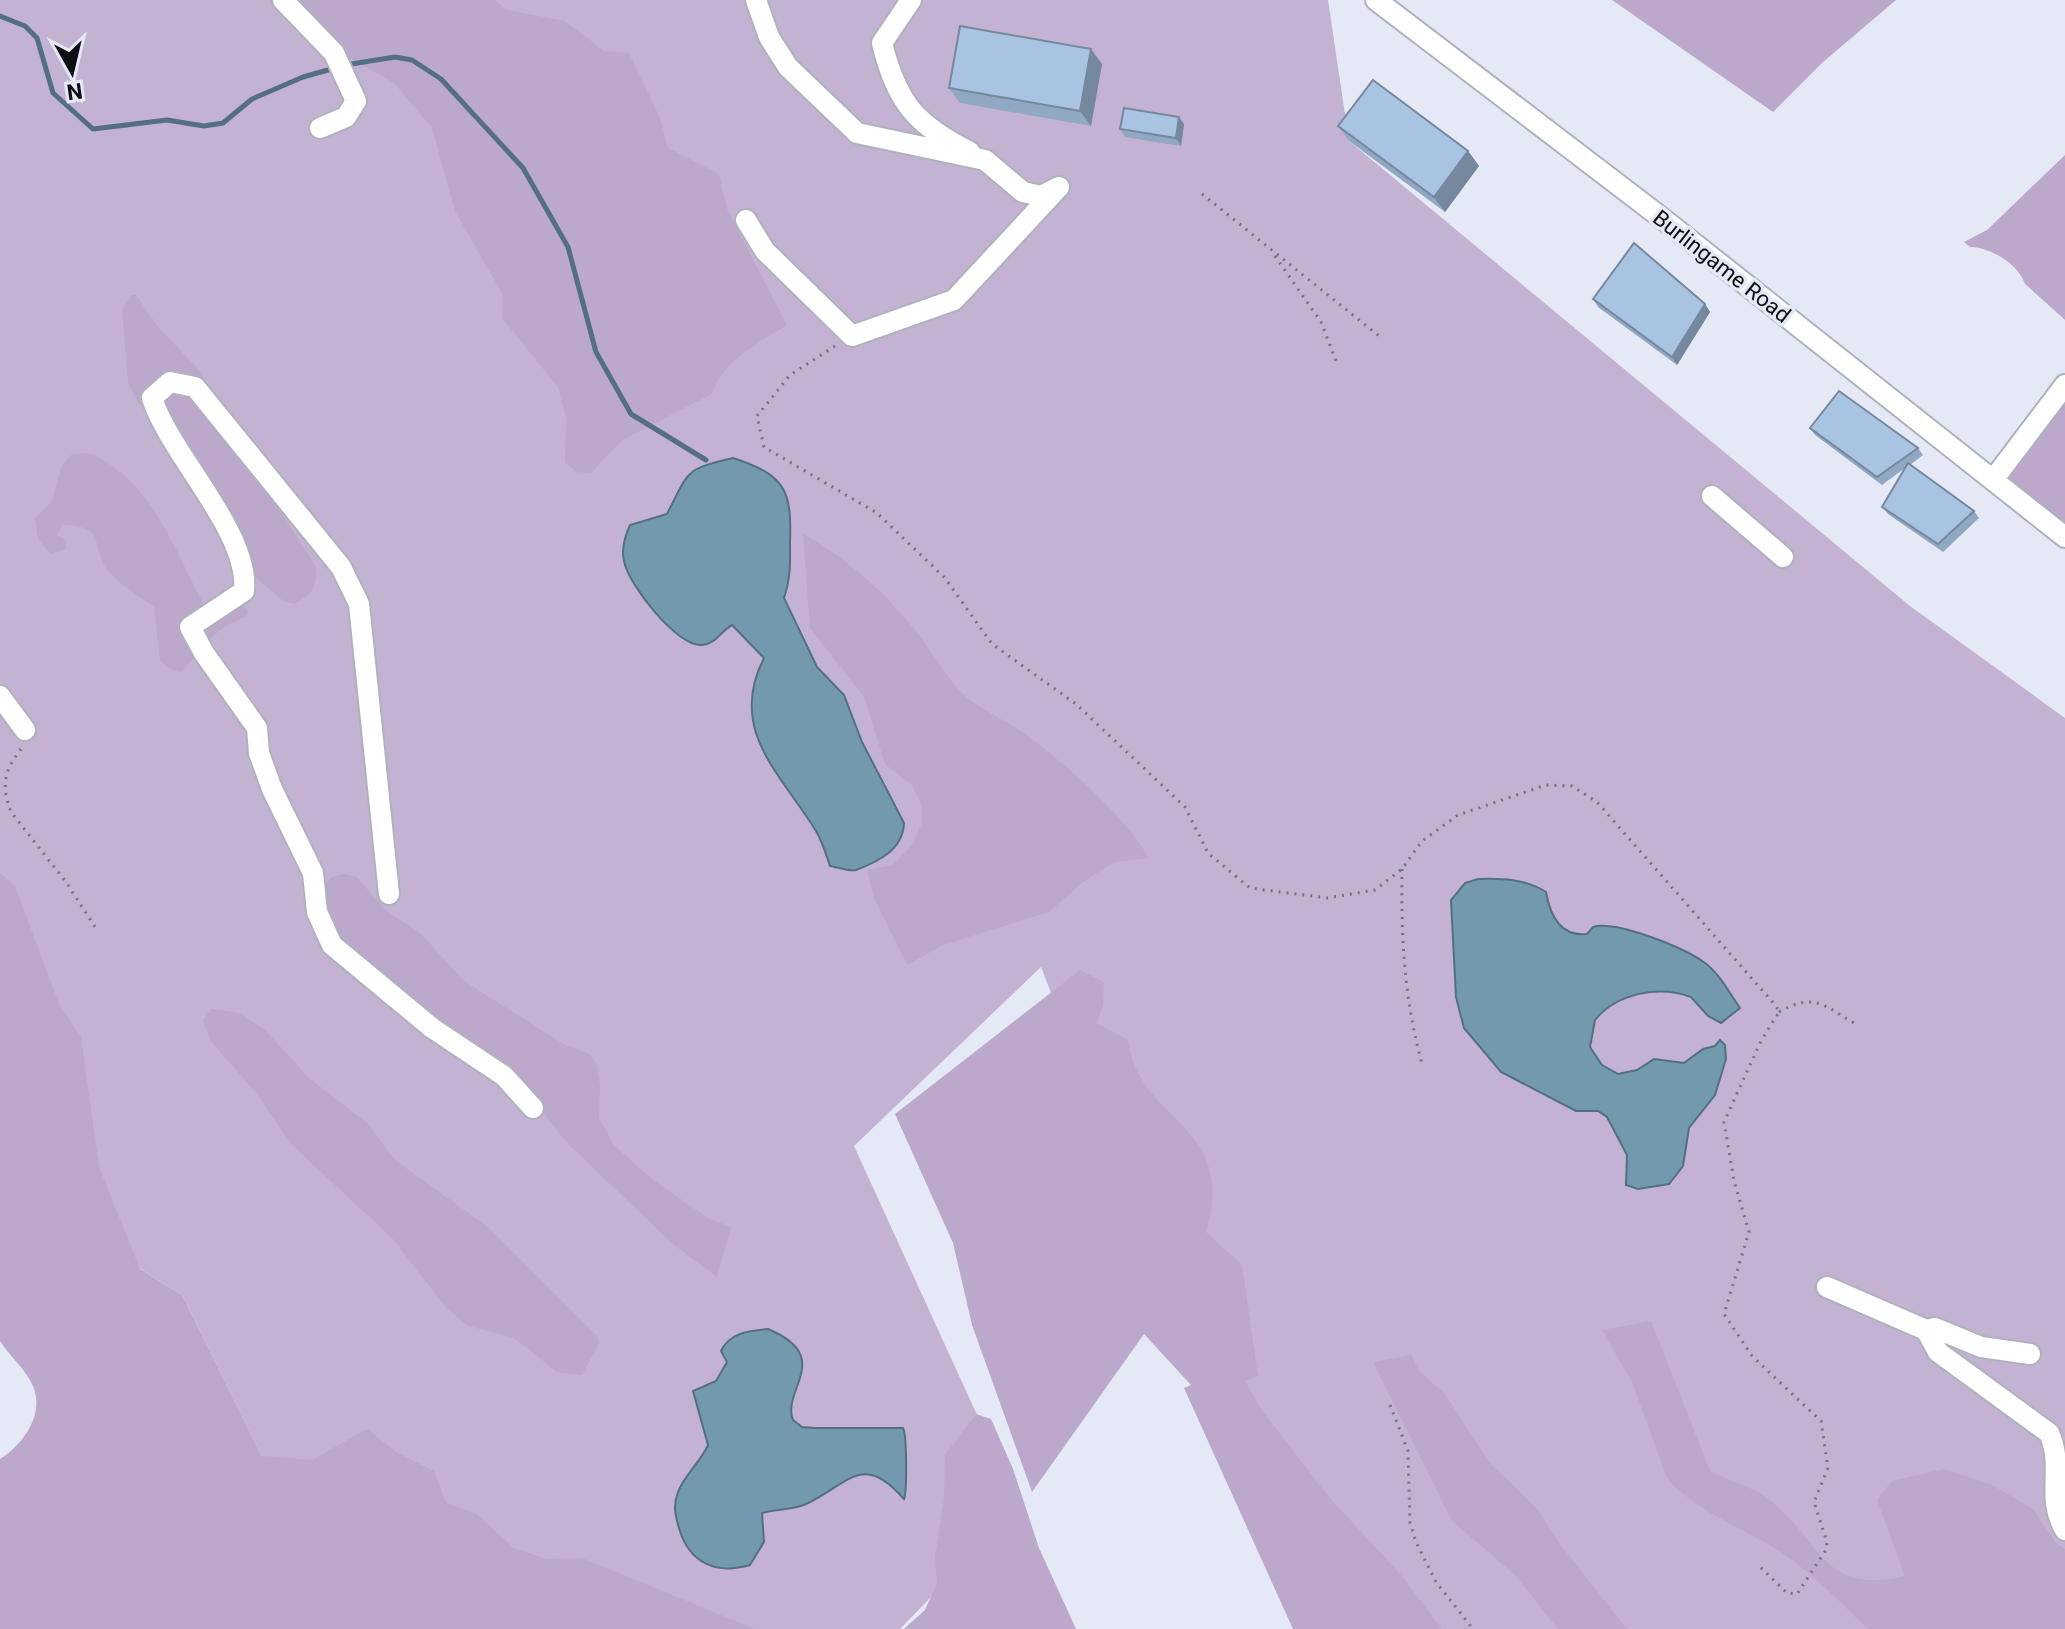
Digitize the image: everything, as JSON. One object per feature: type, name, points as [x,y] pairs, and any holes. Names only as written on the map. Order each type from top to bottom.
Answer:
[{"type":"street","points":[[283,0],[334,53],[356,101],[346,117],[320,128]]},
{"type":"street","points":[[756,0],[769,37],[788,67],[817,93],[833,114],[857,133],[985,160]]},
{"type":"street","points":[[746,220],[765,251],[852,336],[954,300],[976,280],[1059,187],[1041,196],[1023,192],[985,160],[943,138],[917,119],[891,82],[882,43],[911,0]]},
{"type":"street","name":"Burlingame Road","points":[[1376,0],[1568,146],[2065,537]]},
{"type":"street","points":[[389,894],[359,604],[341,567],[195,387],[170,382],[152,398],[158,418],[193,469],[246,570],[244,591],[190,627],[204,653],[257,728],[259,753],[272,789],[313,873],[317,912],[332,945],[432,1028],[504,1076],[533,1108]]},
{"type":"street","points":[[1993,480],[2065,385]]},
{"type":"street","points":[[1712,496],[1783,557]]},
{"type":"street","points":[[0,696],[25,730]]},
{"type":"street","points":[[1827,1287],[1926,1330],[1935,1328],[1981,1347],[2030,1354]]},
{"type":"street","points":[[1926,1330],[1938,1352],[2049,1433],[2056,1449],[2058,1471],[2053,1499],[2065,1530]]},
{"type":"path","points":[[1202,194],[1379,336]]},
{"type":"path","points":[[1271,251],[1321,322],[1338,366]]},
{"type":"path","points":[[852,336],[790,375],[757,416],[764,447],[877,513],[945,578],[992,644],[1076,704],[1185,807],[1208,853],[1250,888],[1327,898],[1375,890],[1402,869],[1422,841],[1458,815],[1546,785],[1572,786],[1597,802],[1779,1012]]},
{"type":"path","points":[[25,730],[21,748],[6,769],[6,798],[20,828],[66,882],[97,930]]},
{"type":"path","points":[[1402,869],[1401,951],[1412,1028],[1423,1067]]},
{"type":"path","points":[[1757,1564],[1787,1593],[1797,1594],[1826,1550],[1827,1542],[1814,1502],[1828,1468],[1821,1421],[1752,1356],[1724,1314],[1749,1232],[1734,1181],[1724,1122],[1761,1041],[1779,1012],[1796,1003],[1819,1001],[1854,1023]]},
{"type":"path","points":[[1390,1405],[1408,1451],[1410,1523],[1416,1542],[1436,1582],[1473,1629]]},
{"type":"shaded area","points":[[0,0],[1328,0],[1349,141],[1910,606],[2065,718],[2065,1629],[1347,1629],[1158,1267],[1041,967],[854,1146],[999,1463],[931,1597],[900,1629],[739,1629],[262,1456],[182,1295],[38,1205],[0,999]]},
{"type":"shaded area","points":[[287,0],[495,0],[506,10],[565,21],[604,51],[629,53],[660,118],[668,148],[719,174],[727,209],[787,325],[733,362],[724,371],[712,394],[622,440],[591,473],[576,472],[565,462],[566,419],[558,387],[502,318],[502,293],[455,211],[432,128],[394,83],[335,50]]},
{"type":"shaded area","points":[[1612,0],[1896,0],[1823,62],[1773,112]]},
{"type":"shaded area","points":[[2065,155],[2065,320],[2025,284],[2010,263],[1994,253],[1970,247],[1964,242],[1987,230]]},
{"type":"shaded area","points":[[132,295],[136,295],[159,328],[201,372],[227,426],[316,567],[312,590],[294,604],[282,600],[256,578],[196,469],[137,401],[128,382],[122,310]]},
{"type":"shaded area","points":[[2065,387],[2065,538],[1994,483]]},
{"type":"shaded area","points":[[89,453],[111,465],[145,498],[171,539],[204,605],[238,601],[248,610],[246,617],[211,638],[182,672],[170,669],[160,661],[154,607],[109,572],[96,539],[87,529],[62,524],[57,535],[64,539],[66,549],[51,554],[38,539],[35,518],[52,501],[62,465],[72,454]]},
{"type":"shaded area","points":[[803,534],[835,554],[880,591],[968,699],[1054,756],[1108,806],[1149,858],[1114,862],[1083,882],[1049,912],[943,945],[907,965],[874,898],[867,870],[893,865],[911,846],[922,823],[921,804],[912,785],[885,764],[864,697],[810,628]]},
{"type":"shaded area","points":[[0,873],[15,886],[59,1004],[81,1037],[99,1167],[140,1269],[182,1295],[262,1456],[312,1460],[367,1429],[396,1452],[434,1471],[446,1503],[475,1513],[513,1547],[547,1559],[582,1558],[755,1629],[0,1629],[0,1459],[17,1446],[30,1428],[36,1397],[30,1380],[0,1341]]},
{"type":"shaded area","points":[[344,874],[357,877],[383,908],[421,934],[464,981],[565,1045],[590,1054],[597,1065],[600,1085],[599,1118],[614,1145],[653,1180],[708,1218],[731,1227],[717,1277],[674,1245],[568,1144],[532,1099],[327,931],[321,888],[332,877]]},
{"type":"shaded area","points":[[1080,970],[1104,982],[1103,1005],[1097,1023],[1128,1040],[1136,1068],[1149,1090],[1198,1145],[1209,1168],[1213,1196],[1206,1232],[1242,1265],[1258,1376],[1245,1381],[1261,1409],[1328,1496],[1401,1575],[1442,1629],[1293,1629],[1184,1388],[1191,1385],[1144,1334],[1032,1492],[972,1325],[953,1243],[895,1114]]},
{"type":"shaded area","points":[[211,1009],[240,1013],[266,1031],[309,1078],[367,1123],[396,1161],[488,1227],[598,1337],[599,1343],[582,1375],[557,1372],[514,1338],[469,1326],[447,1309],[392,1238],[292,1145],[256,1093],[210,1040],[203,1021]]},
{"type":"shaded area","points":[[1651,1321],[1710,1471],[1761,1494],[1781,1509],[1836,1569],[1854,1578],[1876,1580],[1905,1576],[1877,1500],[1892,1481],[1944,1469],[1992,1485],[2033,1509],[2056,1543],[2065,1549],[2065,1629],[1867,1629],[1796,1563],[1679,1491],[1667,1478],[1632,1382],[1602,1330]]},
{"type":"shaded area","points":[[1411,1355],[1420,1372],[1445,1394],[1489,1462],[1539,1511],[1559,1543],[1627,1629],[1558,1629],[1515,1575],[1452,1521],[1373,1362]]},
{"type":"shaded area","points":[[976,1414],[991,1419],[1013,1469],[1039,1548],[1076,1629],[904,1629],[925,1610],[937,1583],[935,1557],[944,1499],[945,1455]]},
{"type":"water","points":[[733,458],[774,478],[787,497],[790,564],[784,598],[817,667],[844,695],[862,742],[904,823],[899,840],[888,853],[856,870],[830,866],[816,831],[763,750],[755,729],[752,707],[754,684],[764,658],[732,625],[707,644],[692,643],[680,636],[644,598],[624,561],[624,542],[630,525],[667,514],[685,480],[696,469]]},
{"type":"water","points":[[1478,879],[1513,880],[1546,892],[1550,909],[1558,923],[1570,932],[1587,934],[1593,927],[1617,928],[1682,950],[1710,967],[1740,1008],[1721,1023],[1708,1016],[1691,997],[1679,993],[1652,992],[1615,1003],[1595,1020],[1590,1047],[1602,1065],[1618,1074],[1637,1070],[1654,1059],[1684,1063],[1720,1040],[1725,1045],[1726,1059],[1715,1095],[1689,1128],[1683,1166],[1669,1184],[1638,1189],[1626,1185],[1627,1155],[1607,1117],[1598,1111],[1576,1111],[1501,1072],[1464,1028],[1456,997],[1451,900],[1465,883]]},
{"type":"water","points":[[768,1329],[788,1340],[798,1351],[802,1362],[791,1409],[793,1420],[802,1427],[903,1428],[906,1464],[904,1499],[877,1477],[866,1474],[855,1476],[806,1504],[762,1513],[764,1542],[750,1565],[715,1567],[697,1558],[690,1550],[676,1514],[678,1492],[708,1445],[693,1391],[716,1381],[727,1362],[721,1351],[729,1340],[741,1334]]},
{"type":"building","points":[[960,26],[1091,49],[1080,111],[949,88]]},
{"type":"building","points":[[1373,80],[1468,151],[1434,197],[1338,126]]},
{"type":"building","points":[[1124,108],[1179,117],[1176,138],[1120,129]]},
{"type":"building","points":[[1634,243],[1705,304],[1672,357],[1593,299]]},
{"type":"building","points":[[1839,391],[1918,448],[1877,477],[1810,428]]},
{"type":"building","points":[[1908,463],[1974,511],[1938,544],[1882,507]]},
{"type":"waterway","points":[[0,16],[25,26],[37,38],[53,93],[93,129],[167,120],[204,126],[223,123],[252,99],[303,77],[335,68]]},
{"type":"waterway","points":[[345,65],[395,57],[412,60],[441,79],[523,168],[568,247],[596,352],[631,414],[706,460]]}]
